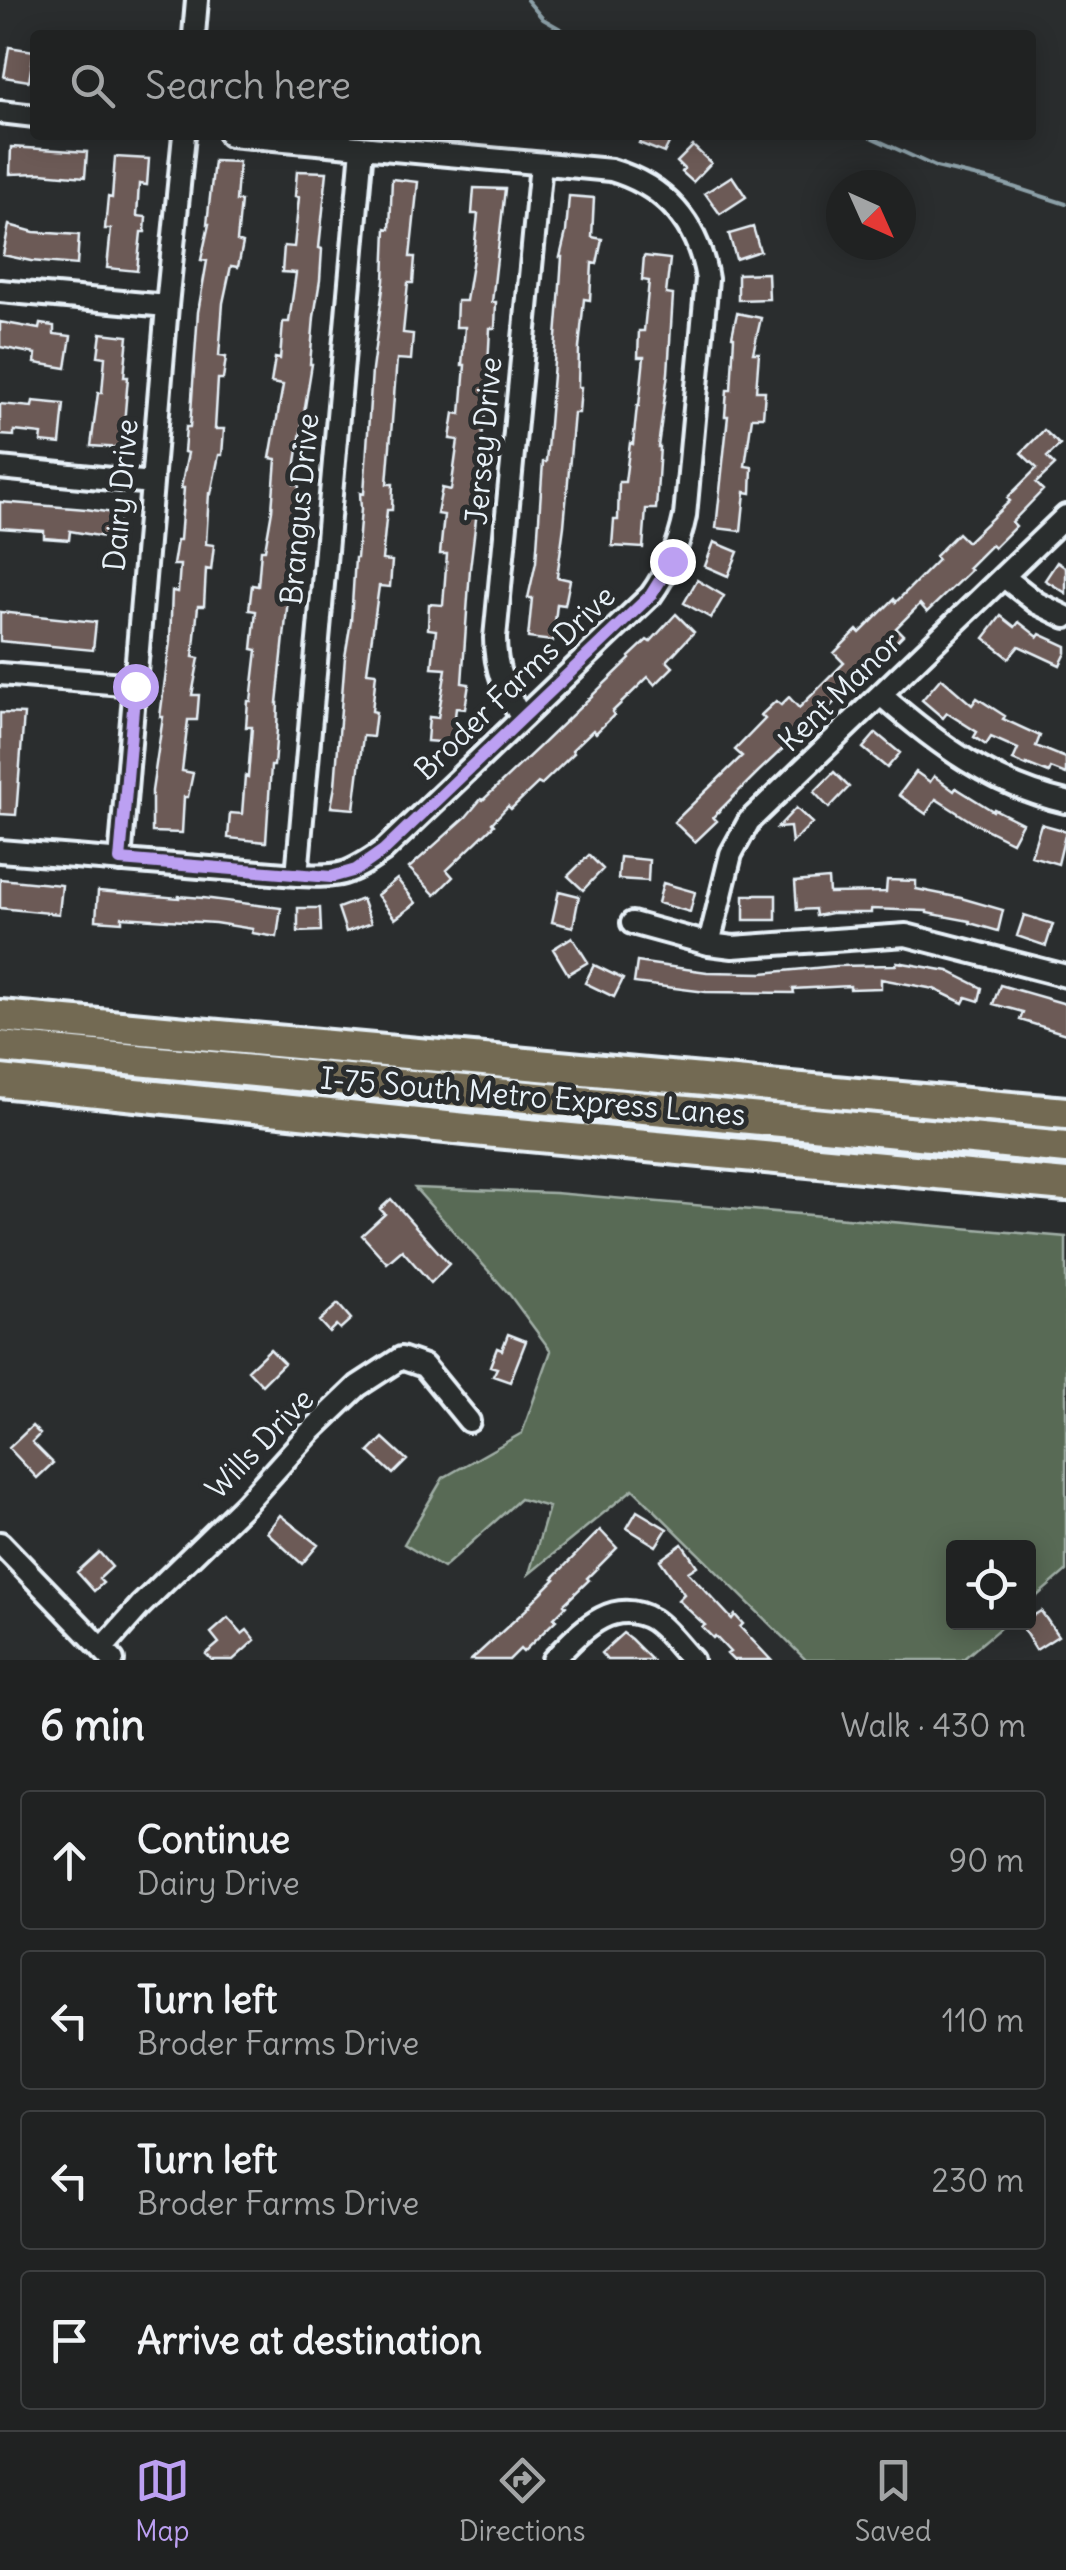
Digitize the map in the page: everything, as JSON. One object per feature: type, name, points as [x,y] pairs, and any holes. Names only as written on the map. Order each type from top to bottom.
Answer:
[{"type":"highway","points":[[0,1016],[1066,1112]]},
{"type":"highway","name":"I-75 South Metro Express Lanes","points":[[0,1047],[1066,1148]]},
{"type":"highway","points":[[0,1081],[1066,1185]]},
{"type":"street","points":[[195,30],[198,0]]},
{"type":"street","points":[[0,112],[30,115]]},
{"type":"street","name":"Dairy Drive","points":[[120,860],[183,140]]},
{"type":"street","name":"Broder Farms Drive","points":[[0,850],[331,877],[356,870],[383,851],[651,595],[672,561],[685,516],[707,279],[703,256],[683,218],[648,185],[611,170],[281,140]]},
{"type":"street","name":"Brangus Drive","points":[[298,875],[362,148]]},
{"type":"street","name":"Jersey Drive","points":[[522,718],[500,678],[495,638],[541,164]]},
{"type":"street","points":[[0,291],[166,306]]},
{"type":"street","points":[[0,468],[152,482]]},
{"type":"street","name":"Kent Manor","points":[[709,944],[731,854],[749,820],[1066,516]]},
{"type":"street","points":[[1004,577],[1037,603],[1066,618]]},
{"type":"street","points":[[0,674],[135,686]]},
{"type":"street","points":[[881,695],[928,736],[967,762],[1066,802]]},
{"type":"street","points":[[632,924],[733,947],[906,935],[1066,976]]},
{"type":"street","name":"Wills Drive","points":[[107,1654],[140,1606],[245,1504],[309,1434],[358,1386],[401,1358],[424,1366],[469,1421]]},
{"type":"street","points":[[0,1543],[107,1654]]},
{"type":"street","points":[[553,1660],[588,1625],[607,1614],[630,1612],[654,1621],[692,1660]]},
{"type":"green space","points":[[415,1188],[555,1193],[1066,1237],[1066,1571],[1036,1597],[1036,1540],[946,1540],[946,1630],[998,1630],[962,1660],[806,1660],[633,1489],[529,1574],[549,1507],[520,1499],[443,1568],[404,1544],[443,1478],[522,1433],[551,1351],[509,1294]]},
{"type":"building","points":[[9,47],[30,50],[29,81],[4,77]]},
{"type":"building","points":[[640,140],[670,140],[664,153],[639,143]]},
{"type":"building","points":[[693,146],[711,163],[693,182],[677,162]]},
{"type":"building","points":[[11,147],[87,152],[85,177],[10,174]]},
{"type":"building","points":[[115,157],[149,159],[147,185],[139,184],[137,216],[146,217],[137,271],[107,268],[111,229],[105,229]]},
{"type":"building","points":[[214,161],[239,162],[237,241],[243,243],[238,267],[231,266],[223,303],[219,356],[226,357],[223,379],[218,379],[215,429],[224,429],[222,455],[209,493],[206,544],[214,545],[211,570],[206,569],[204,606],[198,606],[193,657],[199,658],[192,695],[199,695],[197,720],[188,720],[182,771],[193,773],[188,797],[184,797],[182,833],[152,832],[152,791],[163,717],[172,591],[178,592],[180,565],[173,565],[180,540],[181,488],[188,453],[184,452],[186,427],[190,427],[198,312],[207,261],[201,260],[209,224]]},
{"type":"building","points":[[297,171],[327,172],[312,364],[295,468],[298,499],[290,552],[266,842],[228,838],[230,813],[242,814],[245,776],[248,777],[252,727],[246,727],[257,650],[252,649],[256,611],[249,610],[252,585],[258,586],[261,550],[265,550],[272,510],[276,459],[270,458],[283,385],[271,383],[275,358],[280,359],[283,322],[289,322],[296,273],[282,272],[284,246],[294,247],[299,197],[295,196]]},
{"type":"building","points":[[732,176],[746,197],[720,214],[705,193]]},
{"type":"building","points":[[392,179],[418,182],[410,257],[415,257],[413,283],[408,283],[403,333],[413,334],[411,360],[397,359],[387,484],[393,484],[392,510],[387,510],[382,560],[392,561],[390,587],[379,586],[367,672],[376,673],[372,711],[376,712],[373,737],[363,736],[354,809],[331,807]]},
{"type":"building","points":[[474,188],[505,189],[492,302],[496,302],[495,328],[490,328],[486,406],[475,494],[479,494],[462,683],[469,684],[465,709],[456,708],[452,743],[427,741],[429,717],[438,718],[446,669],[432,668],[436,630],[428,629],[429,604],[443,605],[447,554],[440,554],[444,515],[437,514],[442,488],[451,490],[458,440],[450,439],[454,413],[461,414],[465,327],[456,327],[457,301],[466,301],[474,252],[478,214],[472,214]]},
{"type":"building","points":[[569,196],[594,198],[592,237],[602,239],[597,264],[592,263],[590,300],[584,299],[579,413],[574,413],[557,577],[570,580],[565,605],[557,604],[553,641],[528,638],[532,598],[528,598],[536,562],[560,257]]},
{"type":"building","points":[[9,225],[34,232],[79,235],[77,265],[3,255]]},
{"type":"building","points":[[753,227],[760,251],[736,259],[729,234]]},
{"type":"building","points":[[644,256],[670,259],[666,294],[673,295],[656,509],[646,509],[643,548],[612,546],[614,520],[618,520],[619,482],[625,482],[639,406],[644,357],[638,357],[639,331],[644,331],[649,281],[642,280]]},
{"type":"building","points":[[768,273],[769,299],[738,300],[738,274]]},
{"type":"building","points":[[737,313],[761,318],[753,353],[759,353],[756,391],[765,391],[763,417],[752,417],[745,466],[752,467],[751,493],[745,492],[741,531],[716,528]]},
{"type":"building","points":[[0,322],[39,329],[40,324],[54,326],[54,334],[71,336],[66,368],[35,363],[36,354],[0,347]]},
{"type":"building","points":[[101,333],[128,336],[122,448],[91,446],[98,393],[102,393],[105,357],[98,356]]},
{"type":"building","points":[[33,401],[64,404],[60,444],[41,442],[42,434],[14,431],[14,436],[0,435],[0,404],[32,407]]},
{"type":"building","points":[[1044,430],[1060,445],[1047,457],[1055,465],[1036,483],[1043,490],[1012,522],[1016,526],[994,548],[991,545],[927,612],[920,604],[896,628],[903,635],[758,772],[713,817],[717,821],[695,842],[674,822],[742,756],[735,750],[765,719],[761,715],[776,701],[781,705],[789,697],[799,708],[844,663],[834,653],[857,630],[860,633],[894,599],[896,602],[938,560],[935,556],[958,533],[967,542],[1010,501],[1007,498],[1037,468],[1021,453]]},
{"type":"building","points":[[0,502],[120,514],[116,539],[70,531],[69,540],[44,538],[44,531],[0,528]]},
{"type":"building","points":[[714,542],[738,552],[728,576],[705,566]]},
{"type":"building","points":[[1057,562],[1066,568],[1066,593],[1045,580]]},
{"type":"building","points":[[697,580],[724,596],[711,618],[684,603]]},
{"type":"building","points":[[0,612],[96,622],[93,650],[0,641]]},
{"type":"building","points":[[676,614],[694,632],[667,661],[673,667],[655,685],[648,677],[541,785],[538,783],[511,809],[508,806],[447,870],[453,877],[435,895],[409,868]]},
{"type":"building","points":[[1001,616],[1015,627],[1019,622],[1038,637],[1040,634],[1066,646],[1060,665],[1019,646],[1009,658],[984,638]]},
{"type":"building","points":[[941,678],[972,705],[977,698],[1005,716],[1003,719],[1040,736],[1036,746],[1066,758],[1066,774],[1051,768],[1049,773],[1013,760],[1018,749],[991,737],[986,745],[974,737],[977,732],[947,713],[943,718],[922,700]]},
{"type":"building","points":[[0,713],[24,714],[16,815],[0,814]]},
{"type":"building","points":[[876,733],[900,753],[887,768],[863,748]]},
{"type":"building","points":[[834,772],[849,787],[829,808],[814,792]]},
{"type":"building","points":[[916,772],[930,782],[934,776],[954,791],[956,788],[1022,823],[1012,842],[936,799],[926,814],[899,795]]},
{"type":"building","points":[[796,808],[812,823],[792,843],[790,827],[777,828]]},
{"type":"building","points":[[1041,824],[1066,831],[1058,864],[1031,856]]},
{"type":"building","points":[[589,855],[603,869],[583,890],[568,876]]},
{"type":"building","points":[[620,857],[649,860],[648,881],[618,879]]},
{"type":"building","points":[[0,879],[62,885],[59,914],[0,908]]},
{"type":"building","points":[[397,879],[416,903],[395,919],[377,895]]},
{"type":"building","points":[[828,879],[829,893],[886,892],[887,880],[916,881],[916,889],[1003,910],[998,931],[927,911],[871,909],[871,913],[816,916],[815,909],[797,910],[795,882]]},
{"type":"building","points":[[663,883],[695,892],[690,912],[658,903]]},
{"type":"building","points":[[98,891],[281,908],[277,937],[215,923],[122,917],[122,922],[96,920]]},
{"type":"building","points":[[559,891],[579,896],[573,927],[552,922]]},
{"type":"building","points":[[744,895],[776,895],[776,920],[744,920]]},
{"type":"building","points":[[362,899],[371,923],[346,932],[338,908]]},
{"type":"building","points":[[298,908],[320,908],[321,931],[298,932]]},
{"type":"building","points":[[1024,915],[1053,924],[1046,946],[1017,936]]},
{"type":"building","points":[[572,937],[588,962],[568,974],[553,949]]},
{"type":"building","points":[[637,962],[707,972],[762,973],[897,962],[948,971],[982,988],[979,1001],[966,997],[963,1003],[934,989],[881,979],[881,988],[793,989],[794,993],[706,992],[634,983]]},
{"type":"building","points":[[594,965],[623,979],[614,997],[585,983]]},
{"type":"building","points":[[1000,985],[1066,1004],[1066,1034],[1020,1020],[1023,1012],[993,1004]]},
{"type":"building","points":[[391,1199],[449,1264],[431,1283],[402,1250],[387,1263],[362,1235],[385,1214],[380,1209]]},
{"type":"building","points":[[338,1304],[351,1319],[340,1329],[336,1325],[329,1332],[319,1321]]},
{"type":"building","points":[[508,1334],[526,1341],[510,1382],[493,1376],[497,1368],[490,1366]]},
{"type":"building","points":[[270,1349],[284,1363],[262,1385],[248,1370]]},
{"type":"building","points":[[32,1426],[40,1434],[32,1442],[53,1463],[37,1478],[9,1448]]},
{"type":"building","points":[[383,1438],[407,1460],[393,1474],[369,1452]]},
{"type":"building","points":[[637,1511],[667,1529],[656,1546],[627,1528]]},
{"type":"building","points":[[280,1515],[318,1545],[302,1564],[267,1532]]},
{"type":"building","points":[[600,1530],[617,1548],[564,1604],[556,1620],[509,1660],[471,1660],[530,1606]]},
{"type":"building","points":[[682,1544],[697,1566],[688,1572],[732,1619],[735,1615],[743,1624],[740,1627],[771,1660],[733,1660],[727,1654],[730,1652],[678,1600],[684,1594],[660,1560]]},
{"type":"building","points":[[99,1552],[112,1567],[99,1579],[103,1583],[94,1591],[77,1572]]},
{"type":"building","points":[[1041,1611],[1058,1636],[1036,1650],[1024,1630],[1036,1630],[1036,1614]]},
{"type":"building","points":[[228,1618],[242,1634],[247,1630],[255,1640],[233,1660],[212,1660],[206,1654],[219,1643],[211,1633]]},
{"type":"building","points":[[623,1633],[652,1660],[607,1660],[601,1653]]},
{"type":"waterway","points":[[527,0],[543,19],[562,30]]},
{"type":"waterway","points":[[877,140],[936,167],[1066,204]]},
{"type":"route","points":[[135,686],[120,860],[331,877],[356,870],[383,851],[651,595],[672,561]]}]
